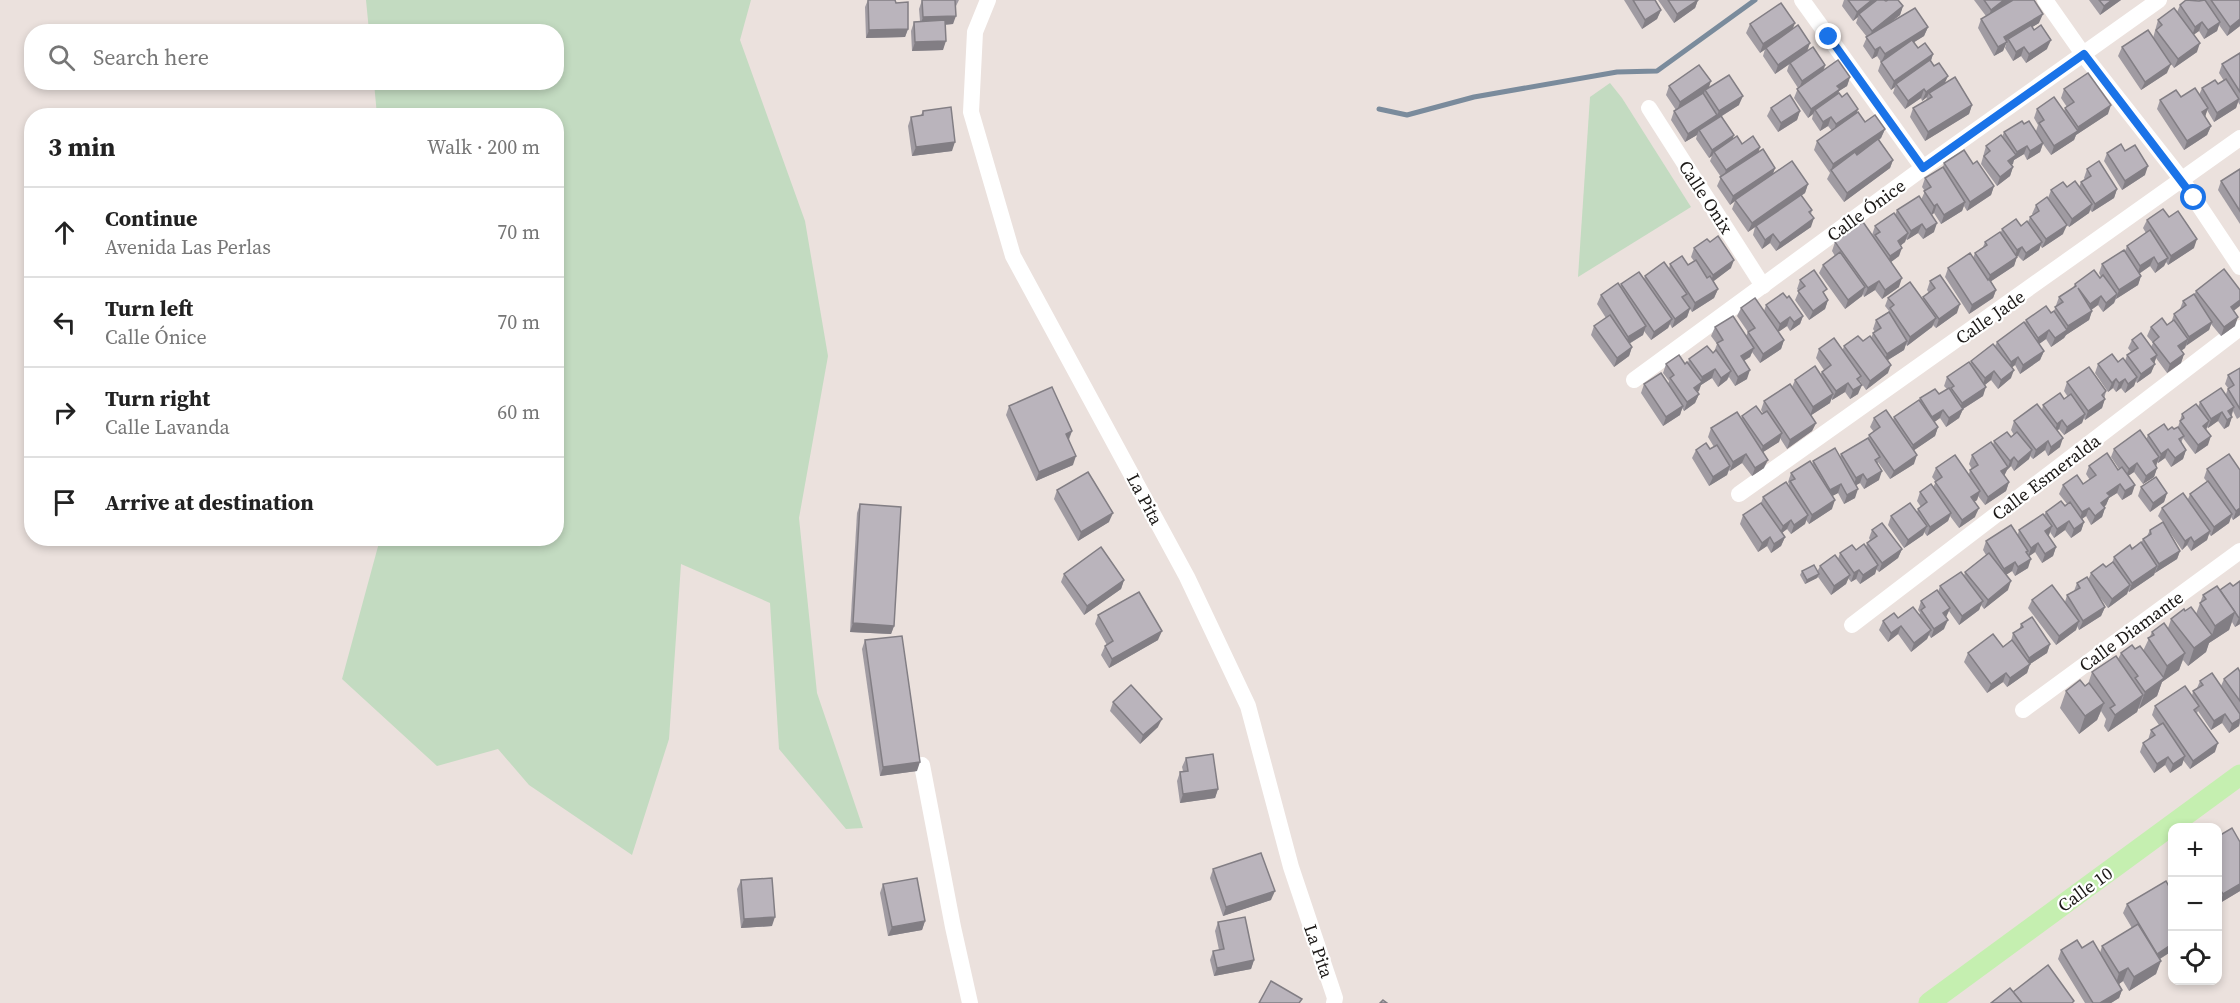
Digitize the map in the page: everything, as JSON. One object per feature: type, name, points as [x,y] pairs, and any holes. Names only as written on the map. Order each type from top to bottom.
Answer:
[{"type":"main road","name":"Calle 10","points":[[1929,1003],[2240,775]]},
{"type":"street","name":"La Pita","points":[[988,0],[975,32],[971,112],[1013,256],[1187,577],[1248,706],[1291,867],[1335,998],[1334,1003]]},
{"type":"street","points":[[1802,0],[1923,168]]},
{"type":"street","points":[[2045,0],[2182,180],[2240,267]]},
{"type":"street","name":"Calle Ónice","points":[[1634,380],[1923,168],[2159,0]]},
{"type":"street","name":"Calle Onix","points":[[1649,108],[1763,286]]},
{"type":"street","name":"Calle Jade","points":[[1739,494],[2240,138]]},
{"type":"street","name":"Calle Esmeralda","points":[[1852,626],[2240,328]]},
{"type":"street","name":"Calle Diamante","points":[[2023,710],[2240,551]]},
{"type":"street","points":[[922,765],[970,1003]]},
{"type":"green space","points":[[366,0],[751,0],[740,40],[805,221],[828,356],[799,518],[817,693],[863,828],[846,829],[779,749],[770,603],[681,564],[669,739],[632,855],[529,785],[498,749],[437,766],[342,679],[378,546],[564,546],[564,108],[376,108],[375,90],[564,90],[564,24],[368,24]]},
{"type":"green space","points":[[1610,83],[1622,98],[1691,207],[1578,277],[1590,97]]},
{"type":"building","points":[[868,0],[908,2],[908,29],[869,30]]},
{"type":"building","points":[[922,0],[955,0],[956,16],[923,17]]},
{"type":"building","points":[[1633,0],[1655,0],[1661,10],[1645,20]]},
{"type":"building","points":[[1668,0],[1698,0],[1677,14]]},
{"type":"building","points":[[1848,0],[1872,0],[1857,12]]},
{"type":"building","points":[[1877,0],[1898,0],[1903,6],[1872,31],[1859,14]]},
{"type":"building","points":[[1984,0],[2004,0],[1991,10]]},
{"type":"building","points":[[2013,0],[2034,0],[2043,14],[2004,37],[2007,42],[1998,47],[1981,19]]},
{"type":"building","points":[[2099,0],[2112,0],[2104,6]]},
{"type":"building","points":[[2186,0],[2205,0],[2220,22],[2208,30],[2202,22],[2195,27],[2180,5]]},
{"type":"building","points":[[2211,0],[2240,0],[2240,19],[2230,27]]},
{"type":"building","points":[[1781,3],[1795,23],[1763,44],[1750,24]]},
{"type":"building","points":[[1915,8],[1928,27],[1885,54],[1880,47],[1875,50],[1866,37]]},
{"type":"building","points":[[2174,8],[2200,43],[2178,59],[2156,30],[2162,25],[2158,20]]},
{"type":"building","points":[[945,20],[946,41],[915,42],[914,22]]},
{"type":"building","points":[[1798,25],[1810,43],[1778,65],[1766,48]]},
{"type":"building","points":[[2031,25],[2034,30],[2041,25],[2051,40],[2029,54],[2024,47],[2016,52],[2008,39]]},
{"type":"building","points":[[2148,30],[2171,64],[2145,82],[2122,47]]},
{"type":"building","points":[[1912,40],[1918,48],[1925,43],[1933,54],[1894,81],[1881,62]]},
{"type":"building","points":[[1813,47],[1825,65],[1802,81],[1790,63]]},
{"type":"building","points":[[2240,53],[2240,92],[2222,64]]},
{"type":"building","points":[[1838,60],[1850,77],[1837,86],[1840,89],[1811,109],[1797,89]]},
{"type":"building","points":[[1930,60],[1934,66],[1939,63],[1948,76],[1926,92],[1924,89],[1908,101],[1896,84]]},
{"type":"building","points":[[1699,65],[1711,81],[1680,102],[1669,86]]},
{"type":"building","points":[[2088,73],[2111,105],[2078,127],[2065,108],[2074,102],[2064,89]]},
{"type":"building","points":[[1729,75],[1743,96],[1719,111],[1705,90]]},
{"type":"building","points":[[1955,77],[1972,105],[1928,132],[1913,108],[1932,97],[1929,93]]},
{"type":"building","points":[[2226,79],[2239,99],[2217,113],[2202,88],[2215,80],[2218,84]]},
{"type":"building","points":[[2195,88],[2208,108],[2202,112],[2211,126],[2187,141],[2160,100],[2176,90],[2181,97]]},
{"type":"building","points":[[1703,93],[1717,115],[1688,134],[1674,111]]},
{"type":"building","points":[[1839,93],[1842,97],[1847,93],[1858,109],[1836,124],[1831,117],[1823,122],[1815,110]]},
{"type":"building","points":[[1790,95],[1800,111],[1781,123],[1771,108]]},
{"type":"building","points":[[2054,97],[2078,131],[2054,146],[2039,123],[2044,120],[2037,109]]},
{"type":"building","points":[[951,107],[955,142],[916,147],[911,117],[923,115],[923,111]]},
{"type":"building","points":[[1858,112],[1865,122],[1875,115],[1885,129],[1833,164],[1817,141]]},
{"type":"building","points":[[1721,116],[1734,135],[1712,150],[1699,130]]},
{"type":"building","points":[[2022,121],[2024,124],[2029,121],[2043,143],[2030,151],[2027,146],[2017,152],[2004,132]]},
{"type":"building","points":[[2001,135],[2016,155],[2008,161],[2013,167],[2000,177],[1984,156],[1990,151],[1986,146]]},
{"type":"building","points":[[1737,136],[1742,144],[1753,136],[1760,147],[1726,170],[1714,152]]},
{"type":"building","points":[[1878,139],[1893,160],[1847,193],[1831,170],[1855,152],[1857,155]]},
{"type":"building","points":[[2121,144],[2125,151],[2135,145],[2148,166],[2125,181],[2107,153]]},
{"type":"building","points":[[1763,149],[1775,168],[1733,196],[1720,177]]},
{"type":"building","points":[[1964,150],[1973,164],[1977,161],[1994,186],[1970,202],[1944,163]]},
{"type":"building","points":[[1792,161],[1808,184],[1752,223],[1735,200]]},
{"type":"building","points":[[2099,161],[2117,189],[2095,204],[2081,182],[2091,176],[2087,169]]},
{"type":"building","points":[[1943,167],[1965,202],[1944,215],[1937,204],[1934,206],[1924,191],[1931,187],[1925,178]]},
{"type":"building","points":[[2240,169],[2240,211],[2221,181]]},
{"type":"building","points":[[2075,181],[2092,204],[2072,219],[2051,190],[2063,182],[2067,187]]},
{"type":"building","points":[[1801,195],[1812,210],[1809,212],[1814,218],[1780,243],[1773,234],[1765,240],[1756,226]]},
{"type":"building","points":[[1919,196],[1937,223],[1926,230],[1922,224],[1911,231],[1897,210]]},
{"type":"building","points":[[2047,197],[2067,225],[2046,239],[2030,217],[2039,211],[2036,205]]},
{"type":"building","points":[[2163,209],[2169,217],[2178,211],[2197,239],[2171,256],[2147,220]]},
{"type":"building","points":[[1894,213],[1908,233],[1898,241],[1902,248],[1890,256],[1875,235],[1880,232],[1875,226]]},
{"type":"building","points":[[2016,219],[2021,226],[2027,221],[2042,242],[2026,253],[2022,247],[2017,250],[2002,229]]},
{"type":"building","points":[[1863,222],[1902,278],[1885,290],[1879,281],[1868,288],[1835,242]]},
{"type":"building","points":[[2150,230],[2168,258],[2158,264],[2154,257],[2140,266],[2127,246]]},
{"type":"building","points":[[2000,232],[2017,257],[1990,275],[1975,253],[1987,245],[1985,242]]},
{"type":"building","points":[[1718,236],[1734,260],[1713,275],[1694,248],[1707,239],[1710,242]]},
{"type":"building","points":[[2124,250],[2141,276],[2119,290],[2102,264]]},
{"type":"building","points":[[1840,252],[1865,287],[1848,300],[1823,265]]},
{"type":"building","points":[[1970,253],[1996,290],[1972,305],[1948,268]]},
{"type":"building","points":[[1682,256],[1688,265],[1696,260],[1707,278],[1710,276],[1718,289],[1695,303],[1670,264]]},
{"type":"building","points":[[1664,262],[1687,294],[1682,297],[1690,308],[1675,319],[1645,276]]},
{"type":"building","points":[[2224,269],[2240,290],[2240,300],[2231,307],[2238,317],[2224,327],[2196,291]]},
{"type":"building","points":[[1814,270],[1827,289],[1823,292],[1828,300],[1813,311],[1798,291],[1805,286],[1800,280]]},
{"type":"building","points":[[2094,270],[2100,278],[2103,275],[2117,294],[2106,303],[2101,296],[2090,304],[2078,288],[2092,311],[2068,326],[2055,307],[2063,302],[2059,297]]},
{"type":"building","points":[[1639,272],[1672,319],[1654,332],[1621,284]]},
{"type":"building","points":[[1940,275],[1960,304],[1939,319],[1923,297],[1935,288],[1930,281]]},
{"type":"building","points":[[1910,282],[1936,318],[1910,337],[1890,308],[1894,305],[1888,298]]},
{"type":"building","points":[[1618,283],[1646,326],[1628,337],[1601,295]]},
{"type":"building","points":[[1783,293],[1787,298],[1789,296],[1803,316],[1794,322],[1790,317],[1780,324],[1766,305]]},
{"type":"building","points":[[2194,294],[2212,322],[2189,337],[2174,314],[2186,305],[2183,301]]},
{"type":"building","points":[[1755,298],[1784,340],[1763,354],[1748,332],[1755,328],[1741,308]]},
{"type":"building","points":[[2046,306],[2051,313],[2054,311],[2067,330],[2055,338],[2049,330],[2038,338],[2026,320]]},
{"type":"building","points":[[1889,312],[1907,341],[1887,354],[1873,333],[1881,328],[1876,320]]},
{"type":"building","points":[[1610,315],[1632,347],[1617,358],[1594,326]]},
{"type":"building","points":[[1733,316],[1754,348],[1741,356],[1750,370],[1738,377],[1717,343],[1723,340],[1715,327]]},
{"type":"building","points":[[2162,318],[2167,325],[2174,320],[2188,339],[2178,346],[2184,354],[2170,364],[2153,342],[2159,337],[2151,327]]},
{"type":"building","points":[[2024,322],[2044,351],[2023,365],[2018,357],[2011,362],[1997,342]]},
{"type":"building","points":[[2141,333],[2157,355],[2151,359],[2155,364],[2141,374],[2127,355],[2138,348],[2132,340]]},
{"type":"building","points":[[1858,336],[1863,341],[1870,336],[1891,365],[1870,381],[1844,346]]},
{"type":"building","points":[[1834,338],[1861,376],[1857,379],[1862,385],[1853,390],[1848,383],[1836,391],[1822,372],[1831,365],[1819,349]]},
{"type":"building","points":[[1993,344],[2014,370],[2001,380],[1994,371],[1985,378],[1971,361]]},
{"type":"building","points":[[1707,346],[1713,353],[1716,350],[1731,371],[1721,378],[1715,369],[1702,377],[1689,359]]},
{"type":"building","points":[[2112,354],[2118,362],[2123,358],[2137,377],[2128,384],[2125,379],[2119,383],[2116,379],[2112,383],[2098,364]]},
{"type":"building","points":[[1679,355],[1702,382],[1694,388],[1699,394],[1687,402],[1670,378],[1674,375],[1666,364]]},
{"type":"building","points":[[1969,362],[1986,387],[1962,403],[1951,388],[1954,386],[1947,377]]},
{"type":"building","points":[[1815,366],[1833,394],[1813,407],[1795,380]]},
{"type":"building","points":[[2089,367],[2106,391],[2102,395],[2105,399],[2088,411],[2067,382]]},
{"type":"building","points":[[2240,368],[2240,409],[2228,389],[2234,385],[2228,375]]},
{"type":"building","points":[[1661,373],[1683,406],[1666,417],[1644,384]]},
{"type":"building","points":[[1790,384],[1816,423],[1790,440],[1764,401]]},
{"type":"building","points":[[1052,387],[1072,431],[1066,434],[1076,456],[1039,472],[1009,406]]},
{"type":"building","points":[[1949,388],[1963,409],[1949,418],[1943,410],[1932,417],[1920,398],[1935,389],[1939,394]]},
{"type":"building","points":[[2221,388],[2234,407],[2228,411],[2232,417],[2227,420],[2222,412],[2211,419],[2200,402]]},
{"type":"building","points":[[2060,393],[2064,399],[2071,394],[2085,414],[2067,427],[2062,420],[2057,424],[2043,405]]},
{"type":"building","points":[[1919,400],[1938,427],[1913,445],[1894,417]]},
{"type":"building","points":[[2037,404],[2063,438],[2051,447],[2048,441],[2036,450],[2014,421]]},
{"type":"building","points":[[2196,404],[2209,421],[2203,426],[2211,436],[2198,445],[2180,421],[2184,418],[2182,414]]},
{"type":"building","points":[[1756,406],[1762,414],[1767,411],[1782,433],[1763,446],[1742,416]]},
{"type":"building","points":[[1886,410],[1917,455],[1894,471],[1869,435],[1880,427],[1874,418]]},
{"type":"building","points":[[1737,412],[1768,460],[1755,468],[1746,454],[1733,462],[1711,428]]},
{"type":"building","points":[[2164,424],[2168,430],[2178,427],[2184,436],[2179,439],[2186,450],[2175,458],[2168,449],[2161,454],[2148,435]]},
{"type":"building","points":[[2140,430],[2159,457],[2153,461],[2157,468],[2146,476],[2137,463],[2129,469],[2114,449]]},
{"type":"building","points":[[2007,432],[2011,437],[2017,432],[2032,450],[2018,462],[2014,457],[2010,461],[1994,441]]},
{"type":"building","points":[[1868,438],[1880,457],[1875,460],[1882,471],[1867,480],[1863,474],[1856,478],[1841,454]]},
{"type":"building","points":[[1991,442],[2008,467],[2001,471],[2009,482],[1988,497],[1970,470],[1978,465],[1972,455]]},
{"type":"building","points":[[1706,443],[1710,449],[1717,445],[1730,466],[1713,477],[1696,450]]},
{"type":"building","points":[[1835,448],[1858,489],[1847,495],[1841,484],[1830,490],[1813,461]]},
{"type":"building","points":[[2107,453],[2118,470],[2122,467],[2135,485],[2125,491],[2120,484],[2107,493],[2110,496],[2101,503],[2105,508],[2095,516],[2089,508],[2082,512],[2063,485],[2077,475],[2083,484],[2096,475],[2089,466]]},
{"type":"building","points":[[2229,454],[2240,470],[2240,508],[2236,511],[2207,469]]},
{"type":"building","points":[[1955,455],[1980,491],[1971,497],[1979,508],[1962,520],[1935,482],[1942,477],[1936,468]]},
{"type":"building","points":[[1810,461],[1835,500],[1812,515],[1790,481],[1795,479],[1791,473]]},
{"type":"building","points":[[1088,472],[1113,513],[1081,532],[1057,490]]},
{"type":"building","points":[[2156,477],[2167,493],[2153,503],[2141,487]]},
{"type":"building","points":[[2208,481],[2232,514],[2214,527],[2190,494]]},
{"type":"building","points":[[1786,482],[1808,515],[1794,525],[1791,520],[1783,526],[1763,497]]},
{"type":"building","points":[[1931,484],[1951,513],[1930,527],[1918,509],[1927,502],[1920,492]]},
{"type":"building","points":[[2183,493],[2210,531],[2194,542],[2191,537],[2185,541],[2162,508]]},
{"type":"building","points":[[2061,501],[2065,506],[2070,502],[2084,522],[2074,529],[2069,521],[2057,529],[2046,512]]},
{"type":"building","points":[[1761,503],[1785,537],[1774,544],[1770,537],[1762,543],[1743,515]]},
{"type":"building","points":[[1910,503],[1927,526],[1908,540],[1891,516]]},
{"type":"building","points":[[860,504],[901,507],[894,626],[853,623]]},
{"type":"building","points":[[2043,514],[2052,526],[2045,531],[2056,547],[2045,554],[2038,543],[2031,548],[2019,530]]},
{"type":"building","points":[[2163,522],[2180,551],[2159,564],[2143,539],[2151,534],[2150,530]]},
{"type":"building","points":[[1882,523],[1902,549],[1882,563],[1867,543],[1877,536],[1872,530]]},
{"type":"building","points":[[2011,525],[2031,559],[2018,567],[2015,562],[2004,569],[1986,541]]},
{"type":"building","points":[[2141,542],[2157,566],[2132,583],[2114,557],[2130,545],[2132,549]]},
{"type":"building","points":[[1864,544],[1878,565],[1863,575],[1859,570],[1854,573],[1840,553],[1852,545],[1856,550]]},
{"type":"building","points":[[1101,547],[1124,580],[1087,606],[1064,574]]},
{"type":"building","points":[[1989,553],[2011,581],[1988,600],[1965,572]]},
{"type":"building","points":[[1835,555],[1850,575],[1834,586],[1820,566]]},
{"type":"building","points":[[2113,562],[2130,585],[2112,599],[2091,573],[2103,564],[2106,567]]},
{"type":"building","points":[[1814,565],[1819,574],[1807,580],[1802,571]]},
{"type":"building","points":[[1961,572],[1983,601],[1962,616],[1940,586]]},
{"type":"building","points":[[2087,577],[2105,607],[2083,621],[2067,595],[2080,588],[2077,583]]},
{"type":"building","points":[[2240,581],[2239,618],[2220,590],[2230,583],[2233,586]]},
{"type":"building","points":[[2052,585],[2079,621],[2059,636],[2032,600]]},
{"type":"building","points":[[2217,586],[2235,612],[2215,626],[2200,603],[2206,599],[2203,595]]},
{"type":"building","points":[[1937,590],[1950,608],[1943,613],[1948,620],[1934,629],[1921,610],[1925,607],[1921,601]]},
{"type":"building","points":[[1139,592],[1162,631],[1112,659],[1105,646],[1113,641],[1098,615]]},
{"type":"building","points":[[1913,607],[1931,630],[1914,643],[1901,626],[1891,633],[1883,621],[1894,613],[1898,618]]},
{"type":"building","points":[[2191,607],[2212,635],[2194,648],[2171,619],[2184,609],[2185,611]]},
{"type":"building","points":[[2032,617],[2050,644],[2029,658],[2013,633],[2023,627],[2021,624]]},
{"type":"building","points":[[2164,623],[2185,653],[2167,666],[2148,638],[2154,635],[2152,632]]},
{"type":"building","points":[[1993,634],[2003,647],[2012,640],[2030,664],[2010,678],[2006,673],[1991,684],[1968,653]]},
{"type":"building","points":[[902,636],[920,762],[883,767],[865,640]]},
{"type":"building","points":[[2132,645],[2135,649],[2140,646],[2164,678],[2145,692],[2135,678],[2138,676],[2121,653]]},
{"type":"building","points":[[2116,656],[2143,695],[2115,715],[2110,708],[2115,705],[2092,672]]},
{"type":"building","points":[[2238,668],[2240,672],[2240,701],[2224,679]]},
{"type":"building","points":[[2212,673],[2240,714],[2240,719],[2232,724],[2225,714],[2214,721],[2193,691],[2203,685],[2200,681]]},
{"type":"building","points":[[2080,680],[2085,686],[2089,683],[2104,703],[2085,716],[2066,691]]},
{"type":"building","points":[[1131,685],[1162,719],[1143,735],[1113,702]]},
{"type":"building","points":[[2185,686],[2199,706],[2194,710],[2218,743],[2193,761],[2155,706]]},
{"type":"building","points":[[2163,723],[2185,756],[2173,764],[2168,757],[2157,764],[2143,743],[2155,735],[2151,730]]},
{"type":"building","points":[[1213,754],[1218,789],[1183,794],[1180,772],[1188,771],[1186,758]]},
{"type":"building","points":[[2232,828],[2240,842],[2240,884],[2223,894],[2222,892],[2222,834]]},
{"type":"building","points":[[1261,853],[1275,891],[1226,907],[1213,869]]},
{"type":"building","points":[[772,878],[775,917],[744,919],[741,880]]},
{"type":"building","points":[[917,878],[925,921],[892,927],[883,884]]},
{"type":"building","points":[[2166,881],[2168,885],[2168,947],[2157,954],[2127,904]]},
{"type":"building","points":[[1245,917],[1254,960],[1217,968],[1213,951],[1224,949],[1218,922]]},
{"type":"building","points":[[2138,924],[2161,961],[2134,977],[2128,968],[2119,973],[2102,946]]},
{"type":"building","points":[[2077,940],[2082,948],[2093,941],[2122,990],[2100,1003],[2093,1003],[2061,950]]},
{"type":"building","points":[[2048,965],[2074,1001],[2072,1003],[2022,1003],[2013,992]]},
{"type":"building","points":[[1271,981],[1302,999],[1299,1003],[1259,1003]]},
{"type":"building","points":[[2010,988],[2022,1003],[1991,1003]]},
{"type":"waterway","points":[[1379,109],[1407,115],[1474,97],[1617,72],[1657,71],[1755,0]]},
{"type":"route","points":[[1829,37],[1923,168],[2084,54],[2194,198]]}]
